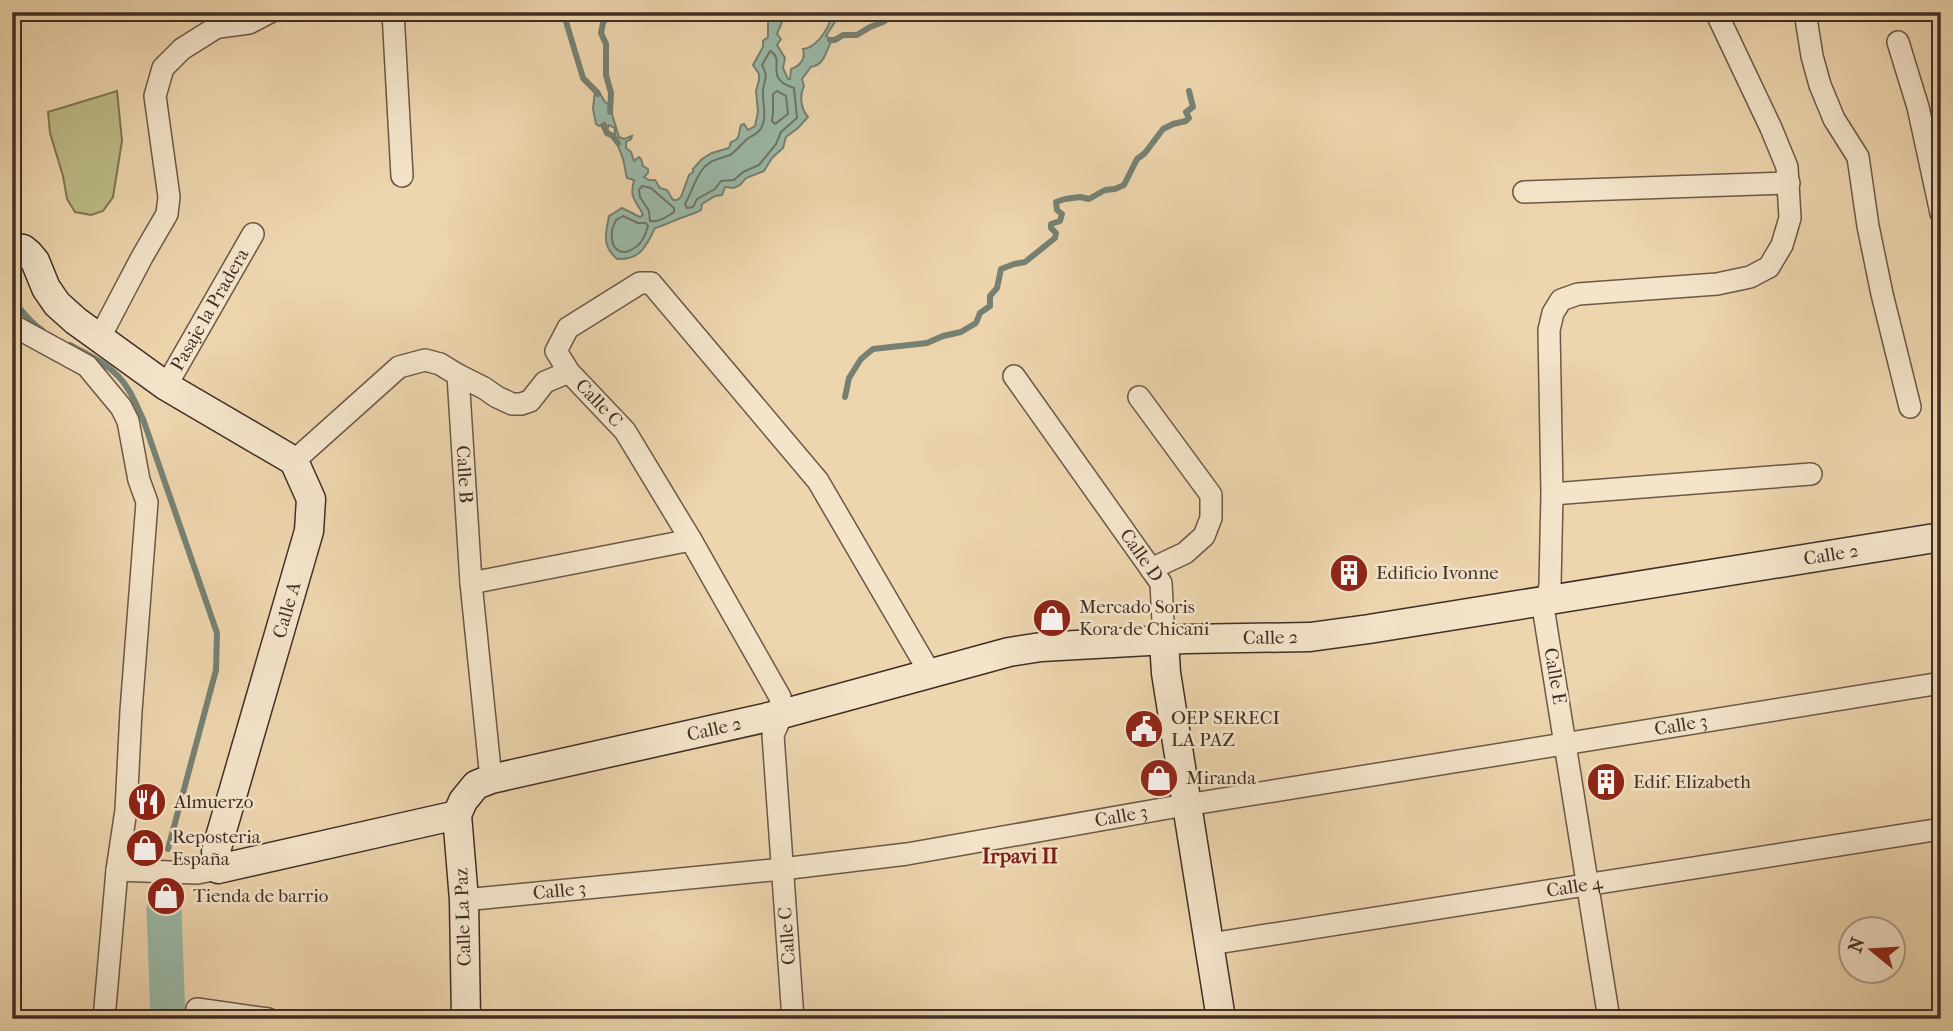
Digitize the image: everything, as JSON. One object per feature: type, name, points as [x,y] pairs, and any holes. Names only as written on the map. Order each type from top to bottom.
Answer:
[{"type":"main road","points":[[14,247],[29,254],[35,261],[46,288],[57,304],[76,321],[166,386],[294,461]]},
{"type":"main road","name":"Calle A","points":[[218,869],[216,851],[309,531],[312,499],[294,461]]},
{"type":"main road","name":"Calle 2","points":[[457,815],[463,801],[476,785],[491,779],[782,714],[1009,652],[1041,647],[1310,637],[1941,537]]},
{"type":"main road","name":"Calle D","points":[[1164,641],[1166,673],[1221,1019]]},
{"type":"main road","points":[[218,869],[457,815]]},
{"type":"main road","name":"Calle La Paz","points":[[457,815],[464,900],[466,1019]]},
{"type":"street","points":[[100,337],[167,214],[169,197],[155,96],[163,68],[182,49],[236,12]]},
{"type":"street","points":[[217,27],[249,23],[270,12]]},
{"type":"street","points":[[393,12],[402,176]]},
{"type":"street","points":[[1524,192],[1789,183],[1787,167],[1771,128],[1716,12]]},
{"type":"street","points":[[1805,12],[1820,85],[1834,119],[1858,157],[1882,294],[1910,407]]},
{"type":"street","points":[[1898,42],[1918,107],[1941,213]]},
{"type":"street","name":"Calle E","points":[[1609,1019],[1544,613],[1550,585],[1552,494],[1549,330],[1553,313],[1561,300],[1578,294],[1717,284],[1750,277],[1769,267],[1782,245],[1790,218],[1789,183]]},
{"type":"street","name":"Pasaje la Pradera","points":[[166,386],[253,234]]},
{"type":"street","name":"Calle C","points":[[793,1019],[773,735],[782,714],[780,697],[625,430],[569,372],[556,351],[568,328],[640,283],[651,284],[818,481],[930,673]]},
{"type":"street","points":[[12,325],[87,366],[121,407],[128,421],[146,502],[126,810],[117,870],[104,1019]]},
{"type":"street","points":[[294,461],[399,367],[425,360],[440,364],[512,404],[530,401],[545,382],[569,372]]},
{"type":"street","name":"Calle B","points":[[458,375],[471,583],[491,779]]},
{"type":"street","name":"Calle D","points":[[1014,376],[1161,583],[1164,641]]},
{"type":"street","points":[[1139,397],[1211,495],[1211,518],[1204,536],[1185,553],[1151,569]]},
{"type":"street","points":[[1552,494],[1811,474]]},
{"type":"street","points":[[471,583],[691,540]]},
{"type":"street","name":"Calle 3","points":[[464,900],[906,854],[1186,805],[1941,683]]},
{"type":"street","name":"Calle 4","points":[[1210,944],[1941,829]]},
{"type":"street","points":[[117,870],[197,873],[218,869]]},
{"type":"street","points":[[197,1009],[268,1019]]},
{"type":"shaded area","points":[[117,91],[122,141],[113,197],[103,211],[91,215],[75,212],[67,199],[50,133],[48,112]]},
{"type":"water","points":[[772,12],[786,12],[777,34],[781,39],[777,45],[785,58],[783,68],[790,79],[791,69],[803,59],[803,49],[813,45],[823,35],[831,12],[838,12],[826,36],[839,39],[831,42],[822,61],[811,67],[802,79],[802,102],[808,117],[786,137],[783,148],[772,158],[764,171],[746,178],[734,188],[725,187],[722,195],[702,204],[701,210],[655,228],[637,255],[617,259],[607,244],[609,216],[622,208],[640,217],[643,215],[633,196],[634,180],[627,178],[615,128],[609,125],[605,133],[601,125],[596,124],[593,109],[595,90],[598,90],[610,105],[619,137],[624,139],[632,136],[626,142],[626,148],[631,152],[634,161],[639,157],[643,166],[648,169],[644,177],[655,180],[660,188],[667,190],[673,200],[677,200],[681,197],[689,175],[702,159],[729,148],[731,142],[738,138],[741,125],[744,124],[748,130],[755,126],[759,74],[753,65],[763,47],[763,41],[768,37],[768,22]]},
{"type":"waterway","points":[[557,12],[564,15],[583,78],[598,94]]},
{"type":"waterway","points":[[610,112],[611,93],[606,75],[606,44],[601,33],[603,23],[611,12]]},
{"type":"waterway","points":[[830,40],[843,35],[857,35],[895,14],[905,12]]},
{"type":"waterway","points":[[1003,12],[1008,17]]},
{"type":"waterway","points":[[845,397],[849,378],[861,359],[873,349],[927,343],[961,332],[976,323],[980,313],[990,306],[990,296],[997,288],[1001,269],[1025,262],[1055,238],[1056,233],[1051,224],[1060,221],[1062,214],[1057,210],[1056,202],[1080,197],[1089,199],[1105,190],[1124,185],[1137,159],[1145,153],[1163,129],[1189,118],[1186,112],[1193,107],[1189,91]]},
{"type":"waterway","points":[[12,120],[18,134],[12,182]]},
{"type":"waterway","points":[[604,125],[607,133],[618,143]]},
{"type":"waterway","points":[[12,299],[42,330]]},
{"type":"waterway","points":[[70,345],[109,368],[123,381],[132,396],[143,419],[217,633],[216,670],[168,849]]},
{"type":"waterway","points":[[164,909],[168,1019]]},
{"type":"place","name":"Edificio Ivonne","points":[[1349,573]]},
{"type":"place","name":"Mercado Soris Kora de Chicani","points":[[1052,618]]},
{"type":"place","name":"OEP SERECI LA PAZ","points":[[1144,729]]},
{"type":"place","name":"Miranda","points":[[1159,778]]},
{"type":"place","name":"Edif. Elizabeth","points":[[1606,782]]},
{"type":"place","name":"Almuerzo","points":[[147,802]]},
{"type":"place","name":"Reposteria España","points":[[145,848]]},
{"type":"place","name":"Tienda de barrio","points":[[166,896]]},
{"type":"district","name":"Irpavi II","points":[[1020,856]]}]
